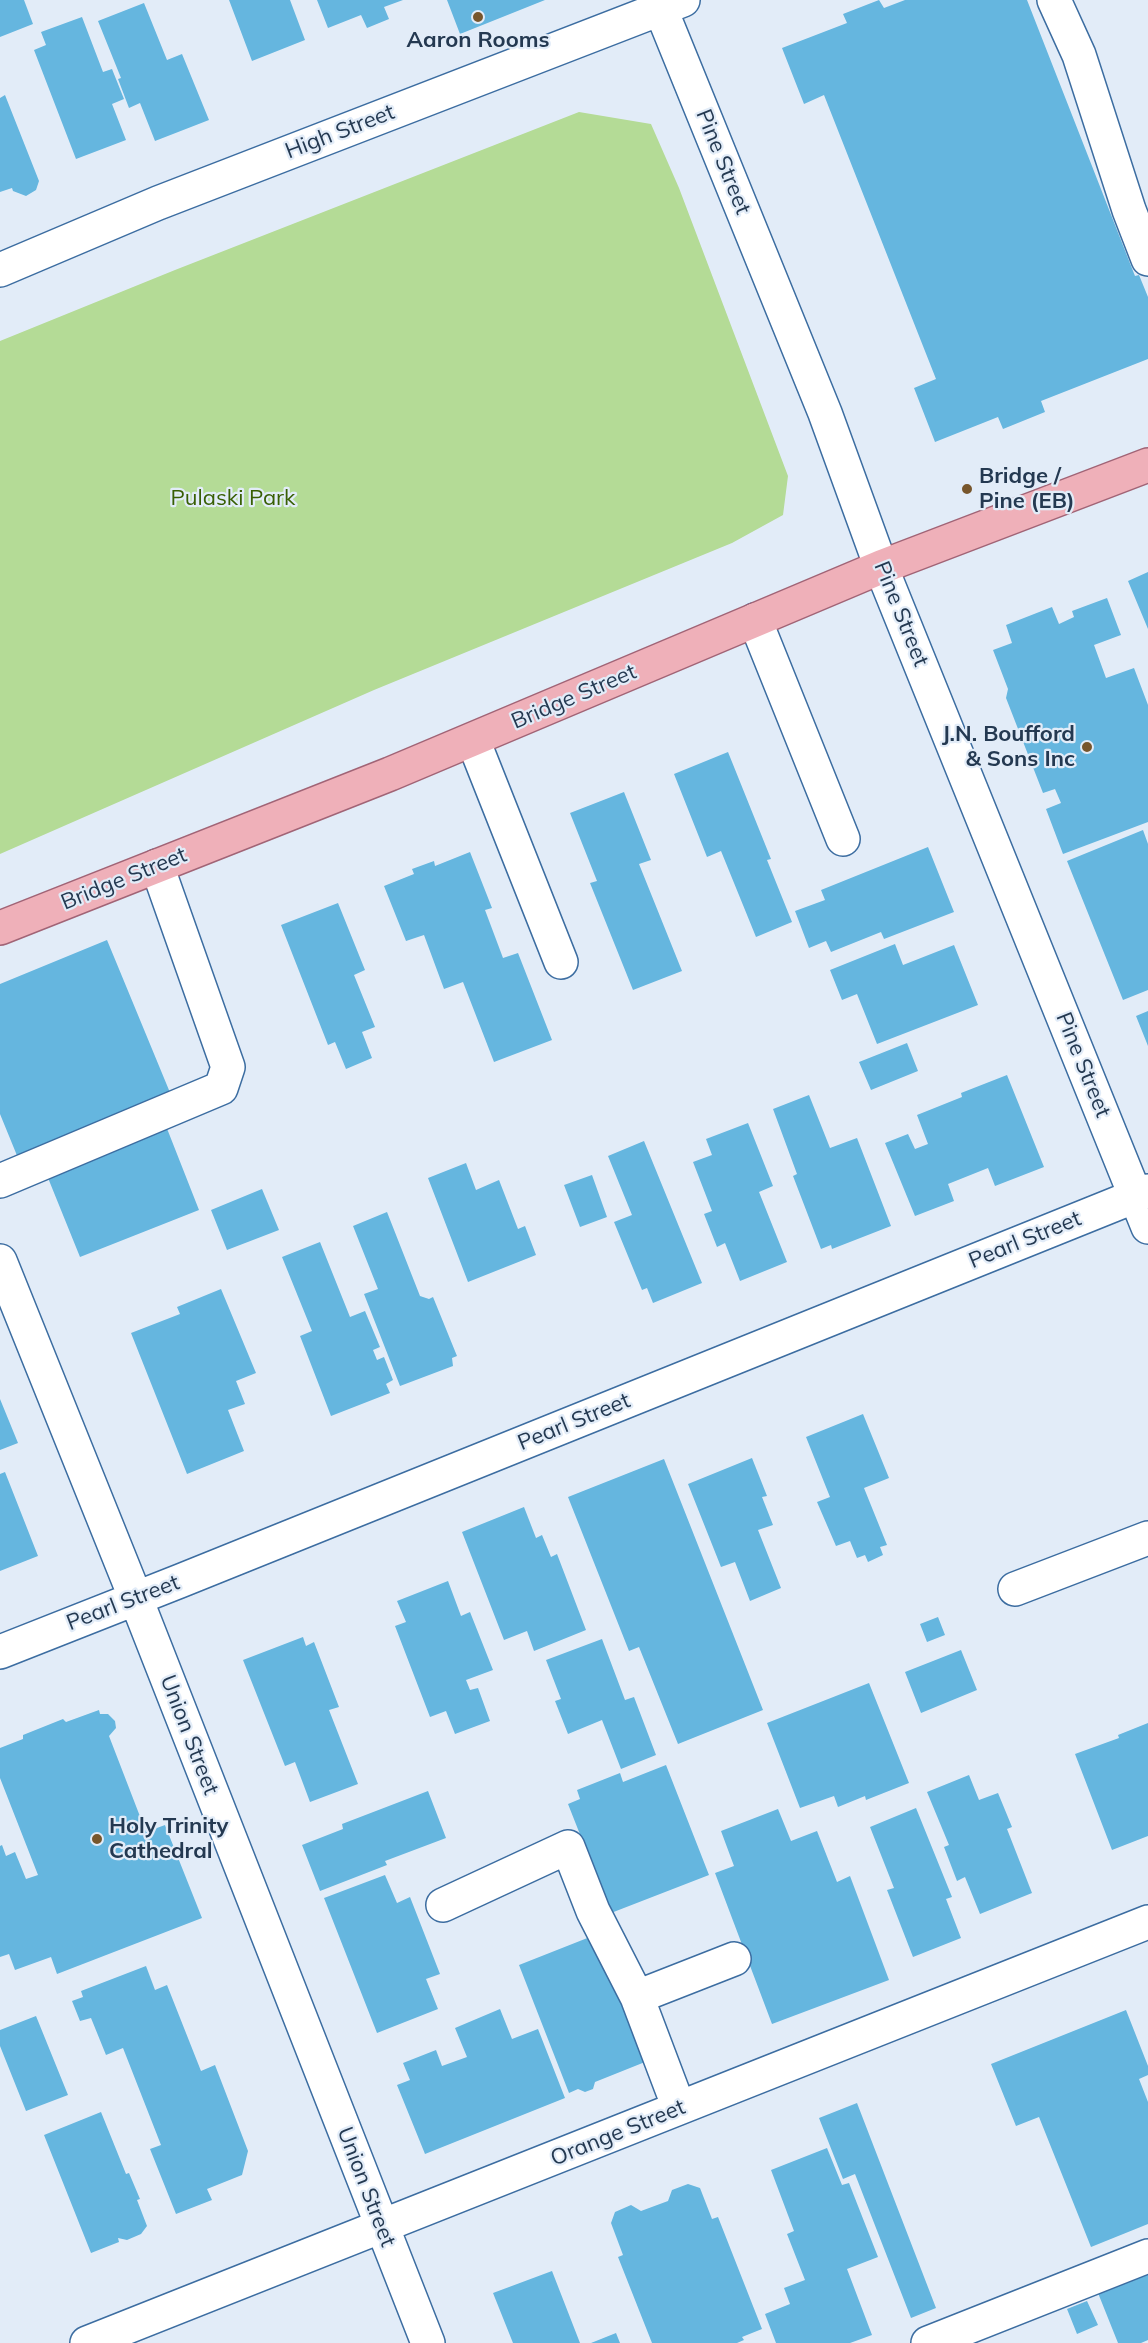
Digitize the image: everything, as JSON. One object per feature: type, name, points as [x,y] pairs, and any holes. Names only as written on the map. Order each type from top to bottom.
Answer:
[{"type":"main road","name":"Bridge Street","points":[[0,928],[473,740],[881,567],[1148,465]]},
{"type":"street","points":[[1054,0],[1079,55],[1129,210],[1148,259]]},
{"type":"street","name":"High Street","points":[[0,270],[158,202],[666,3]]},
{"type":"street","name":"Pine Street","points":[[666,3],[825,413],[881,567],[1142,1194],[1148,1227]]},
{"type":"street","points":[[754,620],[843,839]]},
{"type":"street","points":[[473,740],[561,962]]},
{"type":"street","points":[[0,1181],[221,1088],[228,1067],[157,866]]},
{"type":"street","name":"Pearl Street","points":[[0,1652],[1142,1194]]},
{"type":"street","name":"Union Street","points":[[0,1261],[136,1599],[428,2343]]},
{"type":"street","points":[[1015,1589],[1148,1538]]},
{"type":"street","points":[[443,1905],[568,1847],[593,1911],[637,1996],[679,2108]]},
{"type":"street","name":"Orange Street","points":[[87,2343],[1148,1922]]},
{"type":"street","points":[[637,1996],[734,1959]]},
{"type":"street","points":[[928,2343],[1148,2256]]},
{"type":"green space","name":"Pulaski Park","points":[[579,112],[651,124],[679,188],[788,476],[783,515],[732,543],[374,690],[0,854],[0,341]]},
{"type":"building","points":[[0,0],[24,0],[33,24],[0,37]]},
{"type":"building","points":[[229,0],[290,0],[305,40],[252,61]]},
{"type":"building","points":[[317,0],[403,0],[384,7],[389,19],[367,28],[361,15],[328,28]]},
{"type":"building","name":"Aaron Rooms","points":[[447,0],[545,0],[460,34]]},
{"type":"building","points":[[879,0],[884,8],[905,0],[1027,0],[1135,276],[1139,275],[1148,297],[1148,359],[1041,401],[1045,412],[1003,429],[998,417],[935,442],[914,388],[936,379],[824,95],[804,104],[782,48],[847,23],[843,14]]},
{"type":"building","points":[[144,3],[167,60],[182,54],[209,120],[155,141],[140,103],[129,108],[118,79],[121,78],[98,21]]},
{"type":"building","points":[[82,17],[103,72],[112,69],[124,99],[112,104],[126,140],[76,159],[34,50],[46,45],[41,32]]},
{"type":"building","points":[[5,95],[39,181],[36,190],[26,196],[13,191],[12,188],[0,192],[0,98]]},
{"type":"building","points":[[1148,572],[1148,629],[1128,581]]},
{"type":"building","name":"J.N. Boufford & Sons Inc","points":[[1107,598],[1121,635],[1094,645],[1106,678],[1134,668],[1148,705],[1148,822],[1063,854],[1046,809],[1061,803],[1055,789],[1043,793],[1006,698],[1008,689],[993,650],[1012,643],[1006,625],[1052,607],[1059,624],[1074,617],[1072,611]]},
{"type":"building","points":[[728,752],[771,859],[767,860],[792,922],[756,937],[721,851],[707,857],[674,774]]},
{"type":"building","points":[[624,792],[651,860],[639,864],[682,971],[633,990],[590,883],[597,881],[570,813]]},
{"type":"building","points":[[1143,830],[1148,844],[1148,990],[1123,1000],[1067,861]]},
{"type":"building","points":[[928,847],[954,912],[884,939],[881,932],[831,952],[826,941],[809,948],[795,911],[825,900],[821,890]]},
{"type":"building","points":[[470,852],[492,908],[485,910],[503,958],[518,953],[552,1040],[494,1062],[463,982],[444,989],[424,935],[406,941],[384,886],[414,874],[412,869],[434,861],[435,866]]},
{"type":"building","points":[[338,903],[365,970],[354,975],[375,1027],[362,1032],[372,1058],[346,1069],[335,1042],[328,1045],[281,925]]},
{"type":"building","points":[[107,940],[171,1095],[18,1158],[0,1114],[0,984]]},
{"type":"building","points":[[895,944],[903,965],[954,945],[978,1005],[877,1044],[857,994],[842,1000],[830,970]]},
{"type":"building","points":[[1148,1011],[1148,1046],[1136,1016]]},
{"type":"building","points":[[907,1043],[918,1071],[871,1090],[859,1062]]},
{"type":"building","points":[[1007,1075],[1044,1167],[995,1186],[988,1168],[948,1184],[954,1201],[915,1216],[885,1143],[908,1134],[915,1149],[928,1144],[917,1115],[962,1097],[961,1093]]},
{"type":"building","points":[[809,1095],[830,1148],[857,1138],[891,1226],[832,1249],[831,1245],[821,1249],[793,1176],[797,1174],[773,1109]]},
{"type":"building","points":[[748,1123],[773,1186],[759,1192],[787,1262],[740,1281],[725,1243],[717,1247],[704,1214],[712,1211],[693,1162],[712,1155],[706,1139]]},
{"type":"building","points":[[166,1126],[199,1210],[80,1257],[46,1173]]},
{"type":"building","points":[[644,1141],[702,1283],[653,1303],[647,1288],[642,1290],[614,1222],[632,1215],[608,1156]]},
{"type":"building","points":[[466,1163],[476,1190],[499,1180],[518,1229],[525,1226],[536,1255],[468,1282],[428,1178]]},
{"type":"building","points":[[592,1175],[607,1217],[580,1227],[564,1185]]},
{"type":"building","points":[[262,1189],[279,1230],[227,1250],[211,1210]]},
{"type":"building","points":[[387,1212],[420,1296],[429,1299],[433,1297],[457,1356],[452,1358],[453,1366],[400,1386],[364,1294],[378,1289],[353,1226]]},
{"type":"building","points":[[320,1242],[350,1317],[365,1311],[380,1347],[373,1350],[377,1360],[384,1357],[393,1380],[386,1384],[390,1393],[331,1416],[300,1336],[312,1331],[282,1257]]},
{"type":"building","points":[[221,1289],[256,1373],[236,1381],[245,1404],[228,1410],[244,1451],[187,1474],[131,1333],[180,1314],[177,1307]]},
{"type":"building","points":[[0,1399],[18,1443],[0,1450]]},
{"type":"building","points":[[863,1414],[889,1478],[864,1488],[887,1545],[880,1547],[883,1555],[868,1562],[865,1555],[857,1558],[850,1541],[836,1546],[817,1502],[830,1497],[806,1437]]},
{"type":"building","points":[[752,1458],[767,1496],[762,1497],[773,1525],[758,1530],[781,1588],[750,1601],[735,1562],[721,1567],[688,1484]]},
{"type":"building","points":[[664,1459],[763,1710],[678,1744],[639,1647],[629,1651],[568,1497]]},
{"type":"building","points":[[5,1472],[38,1556],[0,1571],[0,1474]]},
{"type":"building","points":[[524,1507],[536,1538],[542,1535],[551,1557],[557,1554],[586,1630],[534,1651],[527,1631],[504,1640],[462,1532]]},
{"type":"building","points":[[448,1581],[461,1616],[470,1612],[493,1670],[466,1680],[470,1690],[478,1688],[490,1721],[455,1734],[446,1711],[430,1717],[395,1626],[406,1622],[397,1601]]},
{"type":"building","points":[[938,1617],[945,1635],[927,1642],[920,1624]]},
{"type":"building","points":[[303,1637],[306,1646],[314,1642],[339,1707],[329,1710],[358,1784],[310,1802],[295,1762],[285,1766],[243,1660]]},
{"type":"building","points":[[602,1639],[625,1700],[634,1697],[656,1755],[621,1769],[602,1720],[568,1734],[555,1701],[561,1699],[546,1660]]},
{"type":"building","points":[[961,1650],[977,1690],[921,1713],[905,1672]]},
{"type":"building","points":[[869,1683],[909,1783],[866,1800],[865,1796],[838,1807],[834,1796],[800,1808],[767,1723]]},
{"type":"building","name":"Holy Trinity Cathedral","points":[[99,1710],[100,1714],[108,1714],[115,1721],[116,1728],[109,1736],[146,1832],[165,1825],[202,1918],[57,1974],[51,1957],[15,1970],[9,1954],[0,1957],[0,1846],[2,1845],[6,1856],[15,1852],[26,1879],[38,1875],[0,1778],[0,1748],[23,1739],[23,1735],[63,1719],[66,1722]]},
{"type":"building","points":[[1148,1723],[1148,1836],[1112,1850],[1075,1754],[1119,1738],[1118,1735]]},
{"type":"building","points":[[666,1765],[709,1875],[611,1913],[568,1804],[580,1799],[577,1790],[620,1773],[623,1782]]},
{"type":"building","points":[[969,1775],[979,1800],[998,1793],[1012,1827],[1007,1829],[1032,1893],[980,1914],[965,1877],[957,1881],[944,1847],[949,1845],[927,1792]]},
{"type":"building","points":[[428,1791],[446,1838],[385,1861],[387,1865],[320,1891],[302,1845],[343,1829],[342,1824]]},
{"type":"building","points":[[916,1808],[952,1897],[946,1899],[961,1938],[913,1957],[887,1890],[894,1888],[870,1827]]},
{"type":"building","points":[[778,1809],[791,1841],[817,1831],[837,1882],[850,1876],[889,1980],[772,2024],[715,1873],[734,1866],[721,1831]]},
{"type":"building","points":[[385,1875],[397,1903],[410,1897],[440,1974],[426,1979],[438,2009],[377,2033],[324,1898]]},
{"type":"building","points":[[595,1935],[645,2062],[595,2082],[593,2089],[585,2092],[578,2089],[569,2093],[519,1965]]},
{"type":"building","points":[[146,1966],[155,1990],[167,1985],[201,2071],[215,2065],[248,2151],[242,2175],[207,2189],[212,2200],[176,2214],[150,2149],[161,2145],[123,2048],[106,2055],[91,2018],[80,2021],[72,2001],[83,1997],[81,1991]]},
{"type":"building","points":[[500,2009],[512,2039],[538,2029],[565,2098],[425,2154],[397,2085],[410,2080],[403,2063],[436,2050],[442,2066],[467,2057],[455,2028]]},
{"type":"building","points":[[1126,2010],[1148,2066],[1148,2075],[1139,2079],[1148,2102],[1148,2224],[1091,2247],[1039,2117],[1016,2126],[991,2064]]},
{"type":"building","points":[[36,2016],[68,2095],[26,2111],[0,2046],[0,2030]]},
{"type":"building","points":[[857,2103],[936,2308],[911,2318],[855,2174],[843,2179],[819,2118]]},
{"type":"building","points":[[101,2112],[126,2174],[129,2173],[140,2199],[137,2200],[147,2226],[141,2234],[127,2240],[118,2238],[119,2242],[91,2253],[44,2135]]},
{"type":"building","points":[[827,2148],[842,2185],[849,2183],[878,2257],[847,2269],[872,2335],[850,2343],[776,2343],[765,2314],[790,2304],[784,2288],[805,2280],[787,2234],[794,2231],[771,2170]]},
{"type":"building","points":[[688,2184],[700,2188],[712,2219],[718,2217],[762,2329],[742,2337],[744,2340],[737,2343],[652,2343],[618,2257],[623,2255],[611,2223],[615,2212],[631,2205],[641,2211],[668,2201],[672,2190]]},
{"type":"building","points":[[1148,2266],[1148,2340],[1141,2343],[1118,2343],[1098,2293]]},
{"type":"building","points":[[552,2271],[580,2343],[513,2343],[493,2293]]},
{"type":"building","points":[[1087,2301],[1098,2325],[1077,2334],[1067,2309]]},
{"type":"building","points":[[616,2333],[620,2343],[591,2343]]},
{"type":"place","name":"Aaron Rooms","points":[[478,17]]},
{"type":"place","name":"Bridge / Pine (EB)","points":[[967,489]]},
{"type":"place","name":"J.N. Boufford & Sons Inc","points":[[1087,747]]},
{"type":"place","name":"Holy Trinity Cathedral","points":[[97,1839]]}]
